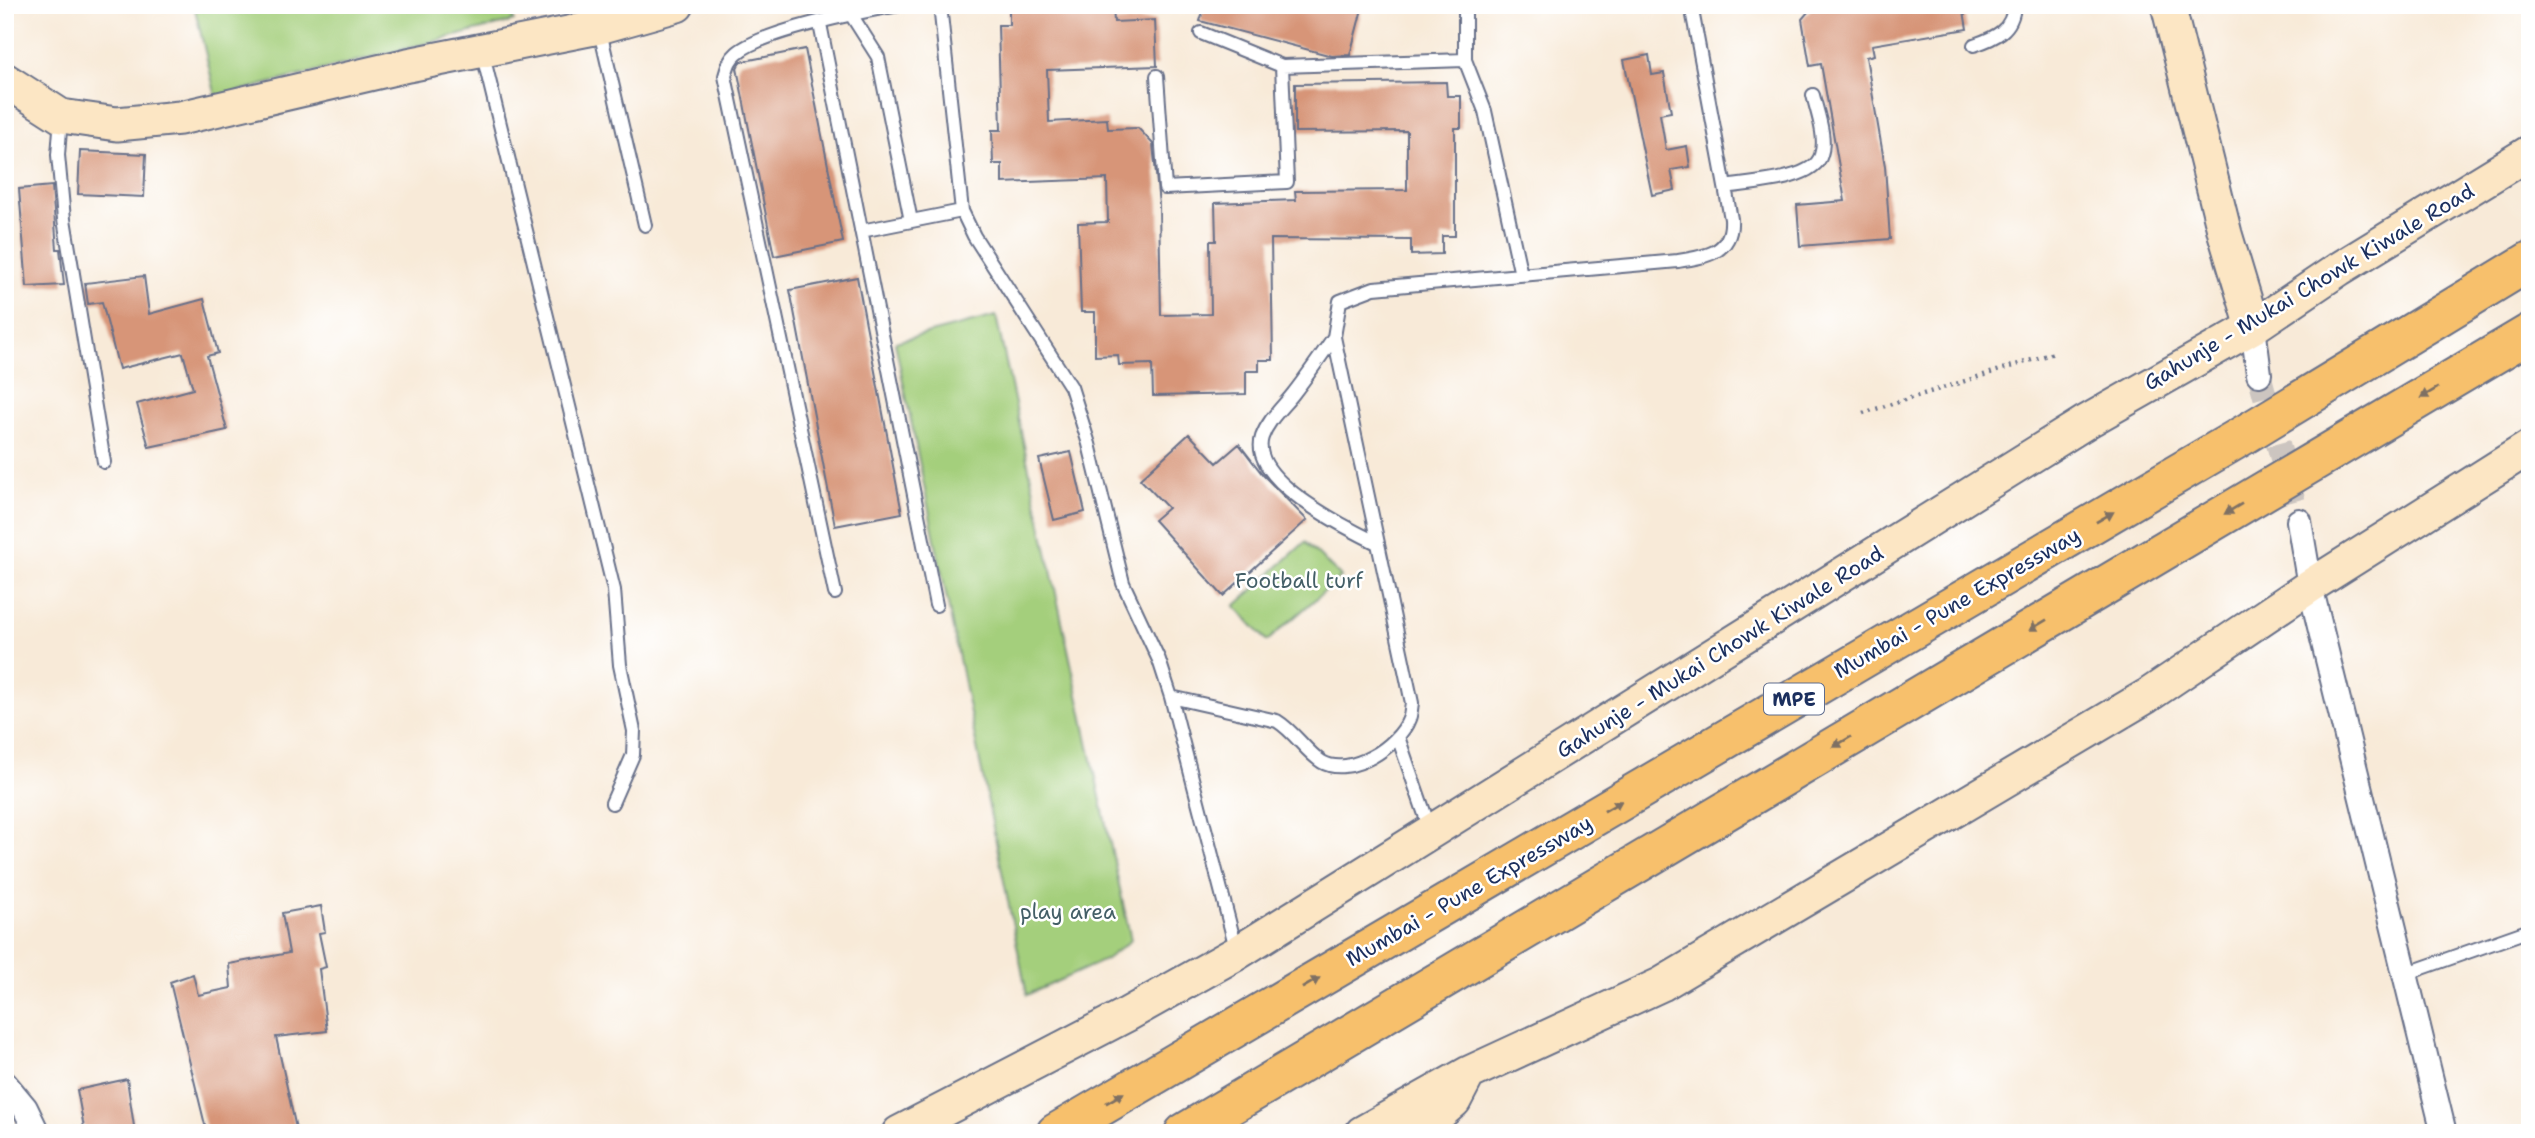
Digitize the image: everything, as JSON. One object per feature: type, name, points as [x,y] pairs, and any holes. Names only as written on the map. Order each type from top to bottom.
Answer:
[{"type":"highway","name":"Mumbai - Pune Expressway","points":[[1056,1133],[2247,433],[2530,261]]},
{"type":"highway","points":[[1184,1133],[2530,333]]},
{"type":"street","points":[[5,80],[61,116],[117,124],[180,118],[481,50],[599,27],[677,5]]},
{"type":"street","points":[[2168,5],[2225,234],[2253,327],[2259,374]]},
{"type":"street","name":"Gahunje - Mukai Chowk Kiwale Road","points":[[899,1133],[1128,1014],[1237,953],[2086,422],[2253,327],[2339,269],[2530,152]]},
{"type":"street","points":[[1362,1133],[1469,1073],[1662,984],[2147,696],[2310,586],[2530,447]]},
{"type":"street","points":[[2299,521],[2310,586],[2408,973],[2444,1133]]},
{"type":"street","points":[[1417,1133],[1454,1101],[1469,1073]]},
{"type":"street","points":[[5,1084],[25,1108],[37,1133]]},
{"type":"lane","points":[[835,593],[725,76],[730,60],[740,50],[771,37],[820,24],[848,11],[898,5]]},
{"type":"lane","points":[[940,5],[962,211],[974,236],[1071,387],[1089,444],[1123,583],[1159,660],[1171,697],[1237,953]]},
{"type":"lane","points":[[1465,5],[1465,60],[1485,111],[1521,275]]},
{"type":"lane","points":[[1171,697],[1277,721],[1292,730],[1315,757],[1336,767],[1356,764],[1377,754],[1398,737],[1409,720],[1412,703],[1334,337],[1340,301],[1374,288],[1709,257],[1727,242],[1731,232],[1691,5]]},
{"type":"lane","points":[[1974,45],[1995,38],[2007,29],[2014,5]]},
{"type":"lane","points":[[848,11],[878,57],[911,221]]},
{"type":"lane","points":[[820,24],[936,605]]},
{"type":"lane","points":[[599,27],[645,225]]},
{"type":"lane","points":[[1201,33],[1282,66],[1465,60]]},
{"type":"lane","points":[[481,50],[614,590],[620,665],[634,731],[633,755],[612,803]]},
{"type":"lane","points":[[1157,76],[1165,188],[1287,183],[1282,66]]},
{"type":"lane","points":[[1724,187],[1797,175],[1815,166],[1822,155],[1822,139],[1814,95]]},
{"type":"lane","points":[[61,116],[58,155],[64,219],[104,463]]},
{"type":"lane","points":[[860,231],[962,211]]},
{"type":"lane","points":[[1334,337],[1268,423],[1261,440],[1262,456],[1272,474],[1287,488],[1335,522],[1377,543]]},
{"type":"lane","points":[[1398,737],[1432,833]]},
{"type":"lane","points":[[2408,973],[2530,930]]},
{"type":"path","points":[[1863,413],[2054,353]]},
{"type":"green space","points":[[194,5],[510,5],[514,21],[216,97]]},
{"type":"green space","name":"play area","points":[[996,316],[1131,940],[1105,960],[1027,995],[895,342]]},
{"type":"green space","name":"Football turf","points":[[1305,542],[1341,577],[1267,641],[1235,606]]},
{"type":"building","points":[[1113,5],[1114,22],[1155,20],[1157,66],[1047,70],[1049,122],[1107,119],[1108,129],[1138,128],[1153,144],[1159,205],[1161,315],[1211,314],[1210,241],[1216,241],[1215,203],[1296,200],[1295,191],[1407,190],[1407,131],[1295,132],[1295,84],[1446,82],[1447,96],[1461,96],[1461,128],[1455,128],[1455,236],[1442,236],[1442,254],[1411,255],[1411,240],[1271,239],[1273,360],[1259,360],[1259,371],[1246,371],[1246,394],[1153,396],[1152,364],[1119,365],[1118,355],[1095,356],[1095,312],[1081,312],[1078,223],[1108,222],[1107,179],[1002,183],[1002,164],[993,164],[992,130],[1001,130],[998,25],[1009,25],[1009,6]]},
{"type":"building","points":[[1205,5],[1363,5],[1350,55],[1332,56],[1200,21]]},
{"type":"building","points":[[1814,5],[1963,5],[1967,29],[1872,45],[1874,55],[1866,57],[1885,166],[1890,239],[1800,246],[1797,205],[1845,201],[1821,64],[1810,66],[1802,19]]},
{"type":"building","points":[[805,49],[843,242],[774,256],[737,68],[740,62]]},
{"type":"building","points":[[1649,55],[1652,75],[1664,73],[1671,112],[1660,114],[1666,150],[1687,146],[1690,167],[1671,170],[1675,190],[1652,195],[1624,60]]},
{"type":"building","points":[[80,151],[146,154],[144,197],[78,194]]},
{"type":"building","points":[[52,186],[57,249],[60,249],[64,285],[27,287],[19,189]]},
{"type":"building","points":[[144,276],[149,314],[204,299],[218,353],[207,356],[227,430],[149,447],[137,404],[193,389],[183,353],[119,369],[102,302],[88,304],[85,283]]},
{"type":"building","points":[[857,277],[902,513],[835,526],[790,290]]},
{"type":"building","points":[[1189,434],[1217,463],[1239,444],[1263,475],[1307,520],[1223,596],[1154,520],[1168,508],[1140,479]]},
{"type":"building","points":[[1071,452],[1085,512],[1054,520],[1039,459]]},
{"type":"building","points":[[321,906],[325,932],[319,933],[326,967],[319,969],[327,1031],[276,1037],[297,1133],[207,1133],[170,982],[193,974],[198,995],[231,988],[229,964],[289,953],[282,913]]},
{"type":"building","points":[[127,1079],[135,1133],[85,1133],[77,1090]]},
{"type":"tunnel","points":[[2259,374],[2299,521]]}]
